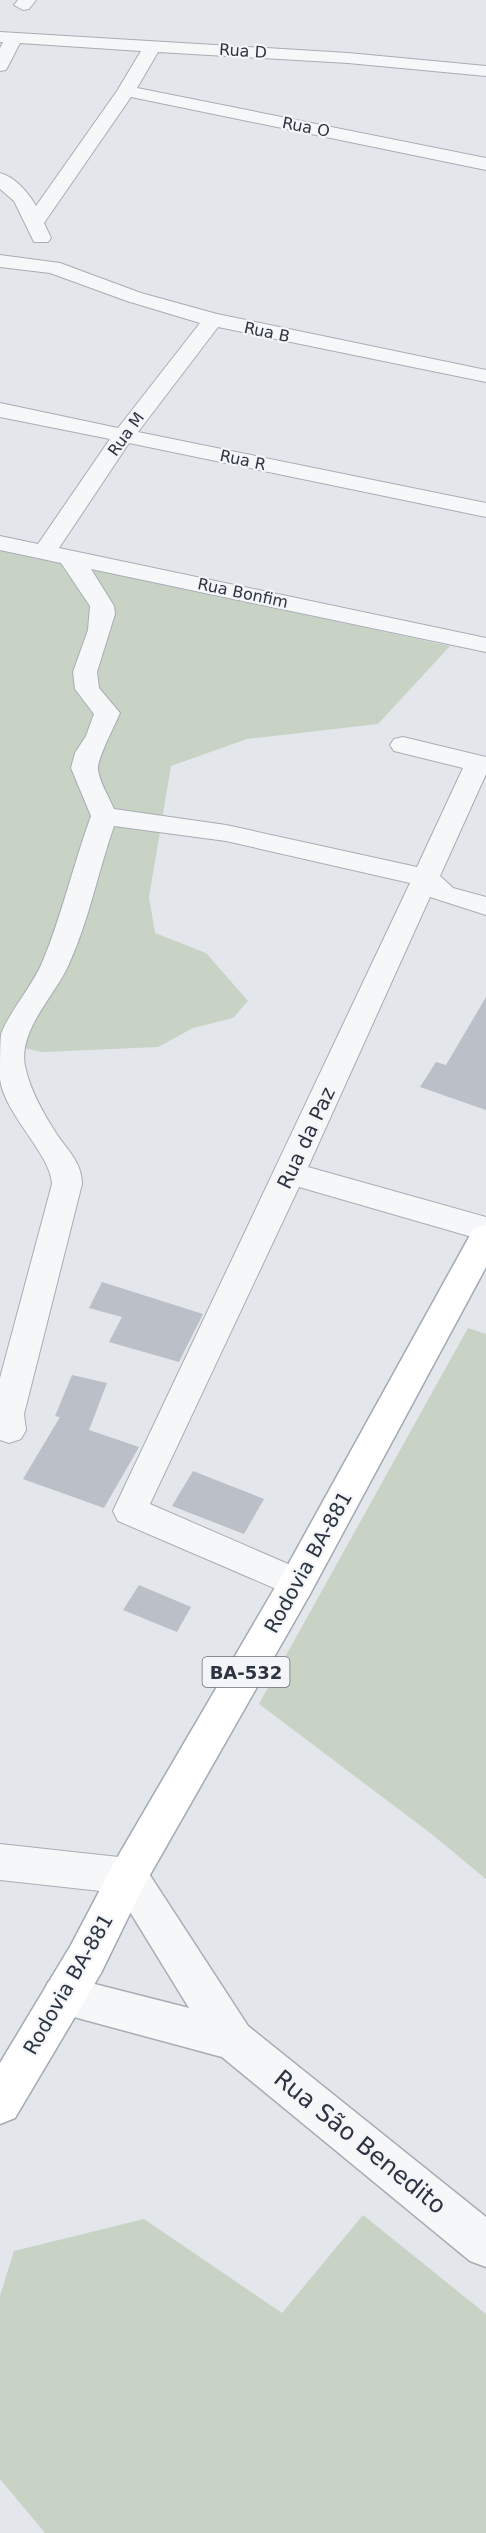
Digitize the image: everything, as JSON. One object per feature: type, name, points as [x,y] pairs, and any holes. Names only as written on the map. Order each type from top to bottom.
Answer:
[{"type":"main road","name":"Rodovia BA-881","points":[[0,2103],[86,1959],[128,1876],[297,1583],[486,1237]]},
{"type":"street","name":"Rua D","points":[[7,38],[348,58],[486,71]]},
{"type":"street","points":[[0,66],[7,38]]},
{"type":"street","points":[[34,223],[126,91],[153,46]]},
{"type":"street","name":"Rua O","points":[[126,91],[486,164]]},
{"type":"street","points":[[0,179],[18,192],[53,267]]},
{"type":"street","points":[[0,208],[18,192]]},
{"type":"street","name":"Rua B","points":[[2,264],[53,267],[155,304],[213,320],[486,376]]},
{"type":"street","name":"Rua M","points":[[57,555],[124,435],[213,320]]},
{"type":"street","name":"Rua R","points":[[0,410],[486,510]]},
{"type":"street","name":"Rua Bonfim","points":[[0,543],[486,645]]},
{"type":"street","points":[[9,1430],[7,1414],[67,1184],[68,1170],[46,1140],[19,1091],[9,1064],[9,1045],[65,942],[104,816],[84,768],[88,753],[99,736],[107,713],[87,689],[85,672],[104,614],[96,593],[57,555]]},
{"type":"street","points":[[403,744],[482,764]]},
{"type":"street","name":"Rua da Paz","points":[[297,1583],[130,1512],[291,1173],[424,877],[482,764]]},
{"type":"street","points":[[104,816],[226,833],[424,877],[443,894],[486,906]]},
{"type":"street","points":[[291,1173],[486,1228]]},
{"type":"street","points":[[0,1862],[128,1876]]},
{"type":"street","name":"Rua São Benedito","points":[[128,1876],[233,2040],[486,2245]]},
{"type":"street","name":"Rua São Benedito","points":[[63,1996],[233,2040]]},
{"type":"green space","points":[[0,549],[450,646],[378,724],[247,739],[171,766],[149,897],[155,933],[206,953],[248,1001],[233,1018],[193,1028],[158,1047],[42,1052],[0,1043]]},
{"type":"green space","points":[[468,1328],[486,1334],[486,1879],[429,1832],[259,1704]]},
{"type":"green space","points":[[363,2215],[486,2314],[486,2533],[45,2533],[0,2479],[0,2296],[14,2251],[144,2219],[282,2313]]},
{"type":"building","points":[[486,997],[486,1110],[420,1087],[436,1062],[446,1065]]},
{"type":"building","points":[[102,1282],[203,1314],[179,1362],[109,1342],[122,1317],[89,1308]]},
{"type":"building","points":[[72,1375],[107,1383],[89,1430],[139,1447],[104,1508],[23,1479],[60,1417],[55,1416]]},
{"type":"building","points":[[193,1471],[264,1499],[244,1534],[172,1506]]},
{"type":"building","points":[[139,1585],[191,1607],[177,1632],[123,1610]]}]
